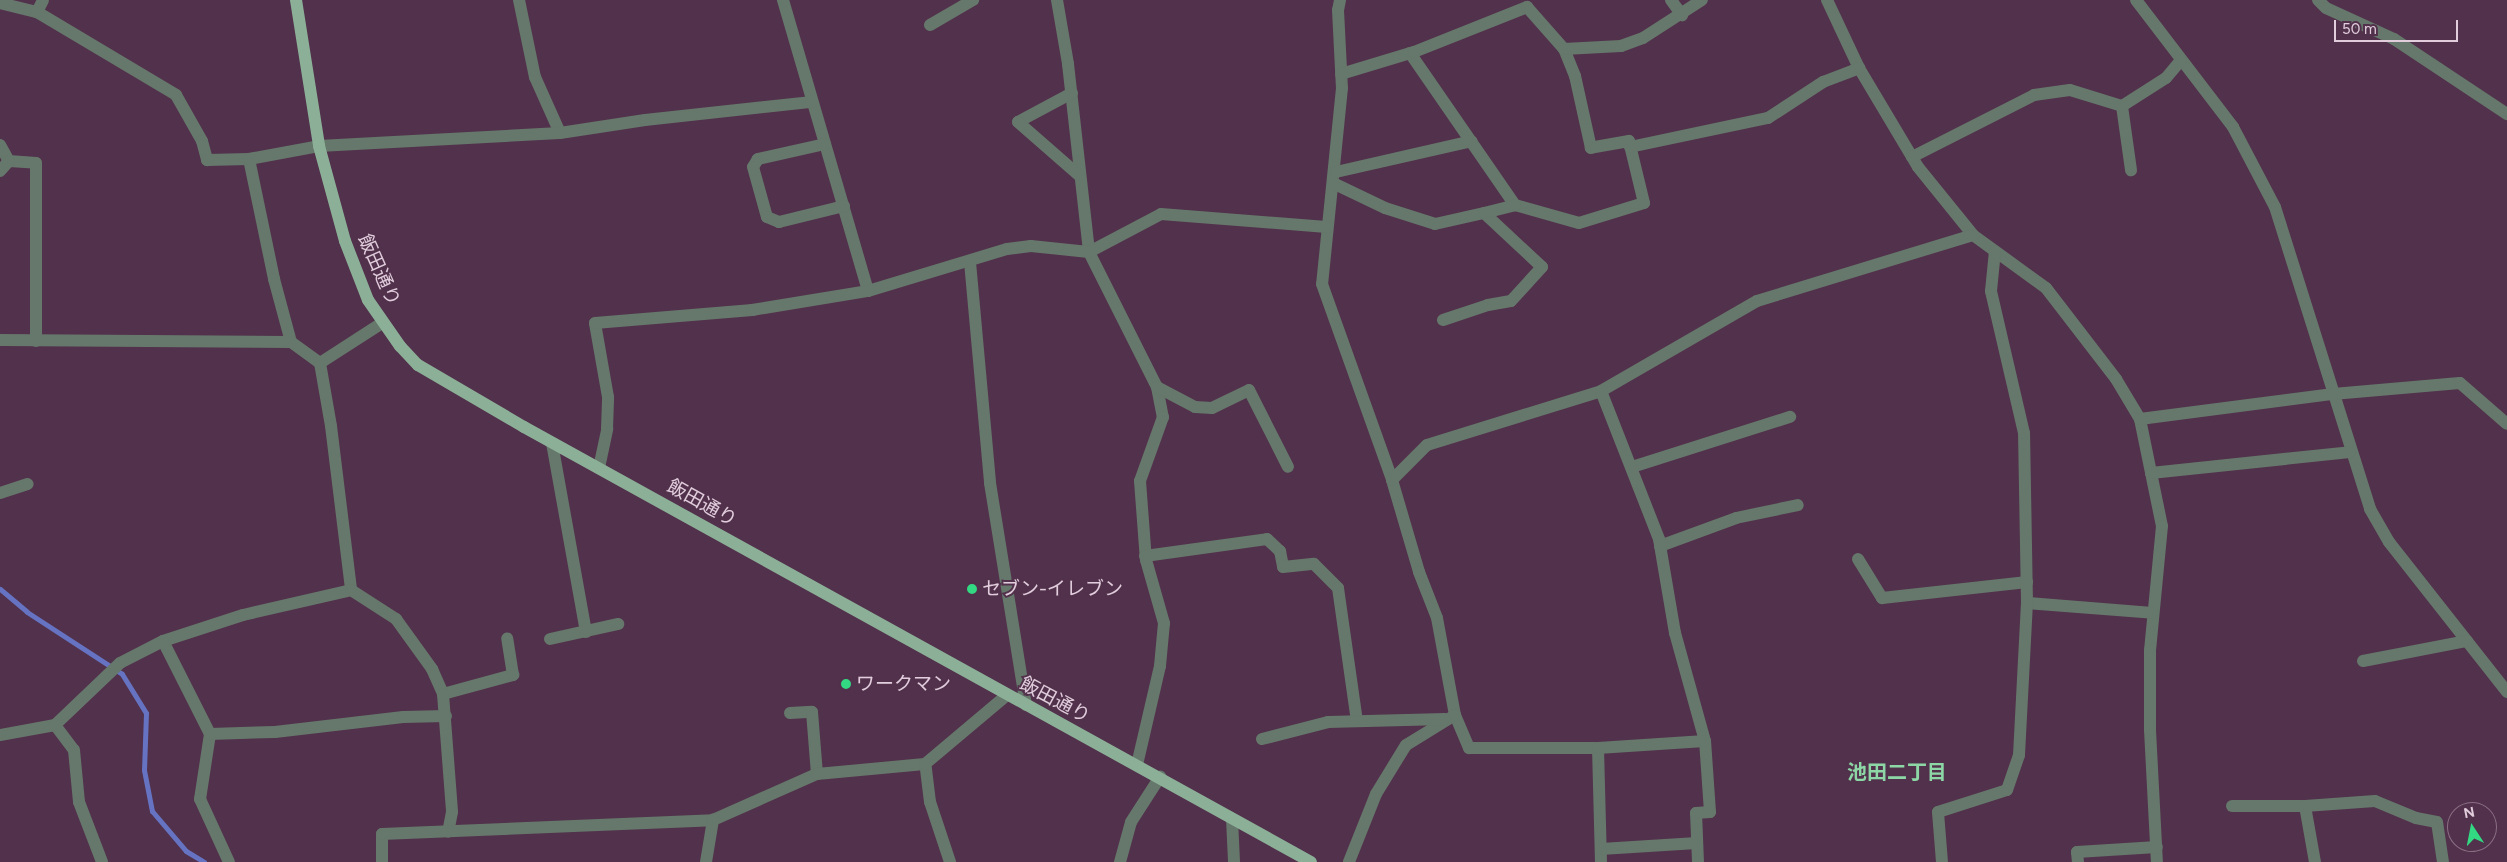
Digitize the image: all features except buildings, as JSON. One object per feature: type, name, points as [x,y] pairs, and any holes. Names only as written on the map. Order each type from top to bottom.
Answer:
[{"type":"main road","name":"飯田通り","points":[[296,0],[319,146],[357,274],[382,323],[418,365],[552,443],[1311,862]]},
{"type":"street","points":[[37,12],[43,0]]},
{"type":"street","points":[[520,0],[535,77],[560,133]]},
{"type":"street","points":[[783,0],[868,290]]},
{"type":"street","points":[[930,25],[973,0]]},
{"type":"street","points":[[1057,0],[1072,93],[1089,252],[1157,387],[1163,417],[1140,481],[1146,556],[1164,623],[1160,666],[1137,765]]},
{"type":"street","points":[[1340,0],[1338,10],[1341,74],[1335,178],[1326,227],[1322,284],[1392,480],[1418,572],[1437,618],[1451,717],[1469,748],[1598,748],[1704,741]]},
{"type":"street","points":[[1671,0],[1682,15]]},
{"type":"street","points":[[1564,49],[1622,46],[1642,38],[1682,15],[1702,0]]},
{"type":"street","points":[[1827,0],[1859,68],[1912,157],[1973,235],[2046,288],[2116,379],[2140,419],[2162,526],[2153,613],[2150,730],[2157,862]]},
{"type":"street","points":[[2136,0],[2233,126],[2275,208],[2350,452],[2370,510],[2389,542],[2507,692]]},
{"type":"street","points":[[2318,0],[2326,8],[2394,39],[2507,114]]},
{"type":"street","points":[[0,3],[37,12],[176,95],[202,141],[208,160],[249,159],[319,146],[560,133],[645,120],[812,102]]},
{"type":"street","points":[[1335,178],[1385,208],[1435,224],[1515,205],[1579,223],[1644,203],[1629,141],[1591,148],[1574,76],[1564,49],[1527,7],[1410,53],[1341,74]]},
{"type":"street","points":[[1410,53],[1515,205]]},
{"type":"street","points":[[1912,157],[2034,95],[2070,90],[2122,106],[2166,78],[2181,60]]},
{"type":"street","points":[[1630,148],[1768,118],[1823,82],[1859,68]]},
{"type":"street","points":[[1072,93],[1018,122],[1080,176]]},
{"type":"street","points":[[2122,106],[2131,170]]},
{"type":"street","points":[[1335,178],[1472,141]]},
{"type":"street","points":[[825,144],[758,160],[753,167],[767,217],[779,222],[844,206]]},
{"type":"street","points":[[0,145],[9,161]]},
{"type":"street","points":[[249,159],[274,278],[291,342]]},
{"type":"street","points":[[0,172],[9,161]]},
{"type":"street","points":[[9,161],[36,164],[36,341]]},
{"type":"street","points":[[1443,320],[1488,305],[1511,301],[1542,267],[1484,213]]},
{"type":"street","points":[[599,468],[607,429],[608,397],[595,324],[752,310],[868,290],[970,262],[1007,249],[1031,246],[1089,252],[1161,214],[1326,227]]},
{"type":"street","points":[[1392,480],[1427,445],[1601,390],[1757,301],[1973,235]]},
{"type":"street","points":[[1942,862],[1938,812],[2007,790],[2019,755],[2027,603],[2024,433],[1991,291],[1995,252]]},
{"type":"street","points":[[970,262],[990,483],[1026,705]]},
{"type":"street","points":[[320,363],[382,323]]},
{"type":"street","points":[[0,340],[291,342],[320,363],[331,426],[351,590]]},
{"type":"street","points":[[2140,419],[2332,394],[2460,383],[2507,424]]},
{"type":"street","points":[[1157,387],[1195,407],[1212,408],[1249,390],[1288,467]]},
{"type":"street","points":[[1601,390],[1632,467],[1660,546],[1676,633],[1704,741],[1710,812],[1696,813],[1698,862]]},
{"type":"street","points":[[1632,467],[1790,417]]},
{"type":"street","points":[[552,443],[586,632]]},
{"type":"street","points":[[2151,473],[2350,452]]},
{"type":"street","points":[[0,493],[28,484]]},
{"type":"street","points":[[1660,546],[1736,518],[1798,505]]},
{"type":"street","points":[[1146,556],[1266,540],[1280,552],[1283,567],[1314,564],[1338,588],[1357,721]]},
{"type":"street","points":[[1858,559],[1882,598],[2027,582]]},
{"type":"street","points":[[0,735],[55,725],[120,662],[163,642],[243,615],[351,590],[396,619],[432,669],[443,694],[452,812],[448,832]]},
{"type":"street","points":[[2027,603],[2153,613]]},
{"type":"street","points":[[550,639],[618,624]]},
{"type":"street","points":[[443,694],[514,675],[507,638]]},
{"type":"street","points":[[2363,661],[2466,641]]},
{"type":"street","points":[[163,642],[210,734],[200,799],[229,862]]},
{"type":"street","points":[[382,862],[382,834],[713,820],[817,774],[925,764],[1007,695]]},
{"type":"street","points":[[790,713],[812,712],[817,774]]},
{"type":"street","points":[[210,734],[275,732],[403,717],[446,716]]},
{"type":"street","points":[[1262,739],[1328,722],[1451,717]]},
{"type":"street","points":[[1349,862],[1376,794],[1406,744],[1451,717]]},
{"type":"street","points":[[55,725],[74,750],[79,802],[102,862]]},
{"type":"street","points":[[1598,748],[1601,862]]},
{"type":"street","points":[[925,764],[930,802],[950,862]]},
{"type":"street","points":[[1120,862],[1131,822],[1160,777]]},
{"type":"street","points":[[2232,806],[2305,806],[2375,801],[2416,818],[2437,822],[2443,862]]},
{"type":"street","points":[[2305,806],[2315,862]]},
{"type":"street","points":[[1232,819],[1234,862]]},
{"type":"street","points":[[706,862],[713,820]]},
{"type":"street","points":[[1601,849],[1697,843]]},
{"type":"street","points":[[2078,862],[2077,852],[2157,847]]},
{"type":"waterway","points":[[0,589],[27,612],[122,674],[146,713],[144,770],[152,811],[186,851],[204,862]]},
{"type":"place","name":"セブン-イレブン","points":[[972,589]]},
{"type":"place","name":"ワークマン","points":[[846,684]]},
{"type":"district","name":"池田二丁目","points":[[1897,772]]}]
